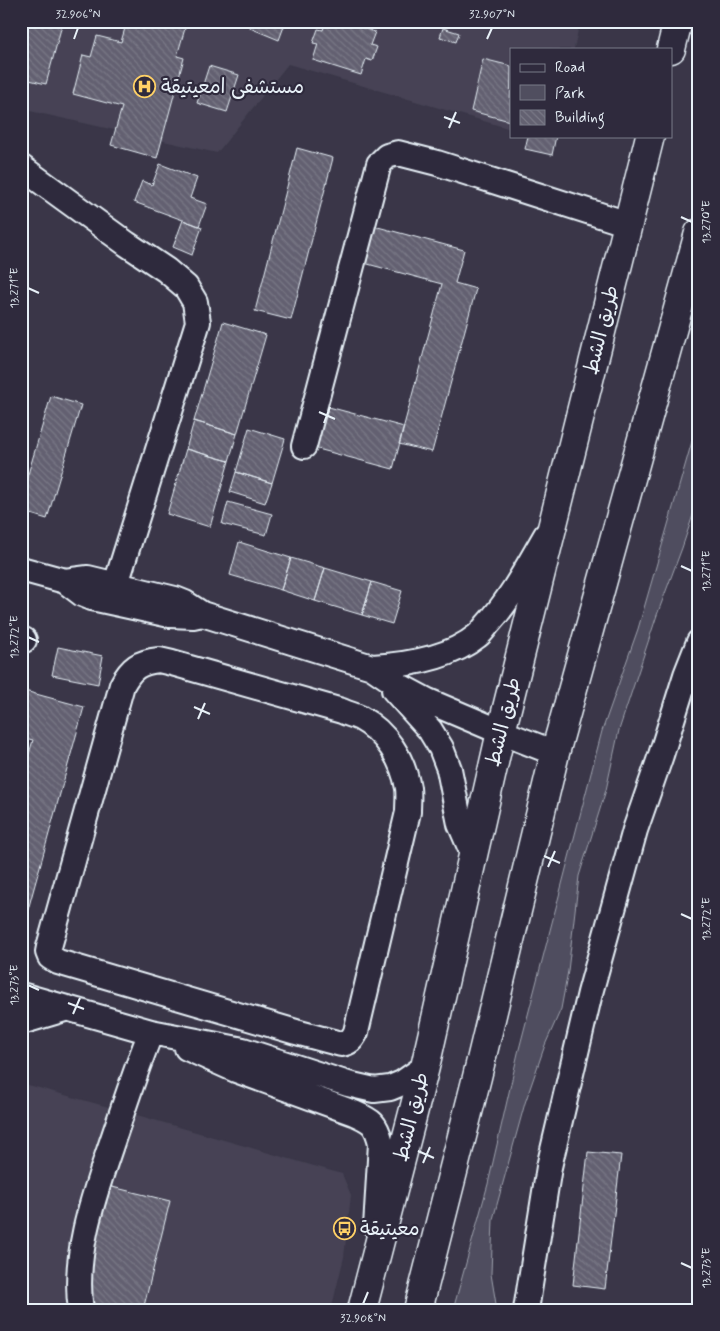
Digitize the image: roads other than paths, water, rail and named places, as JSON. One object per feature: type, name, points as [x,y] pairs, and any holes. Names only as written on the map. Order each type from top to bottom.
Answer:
[{"type":"highway","points":[[671,48],[678,21]]},
{"type":"highway","name":"طريق الشط","points":[[362,1310],[425,1067],[501,732],[650,138]]},
{"type":"highway","points":[[418,1310],[477,1077],[555,753],[699,233]]},
{"type":"street","points":[[304,446],[379,164],[387,156],[398,153],[437,163],[628,224]]},
{"type":"street","points":[[21,167],[166,270],[186,287],[195,302],[198,322],[116,584]]},
{"type":"street","points":[[372,667],[424,660],[452,651],[477,637],[498,613],[553,523]]},
{"type":"street","points":[[21,568],[65,581],[82,594],[92,598],[170,615],[193,616],[202,614]]},
{"type":"street","points":[[65,581],[88,578],[180,601],[202,614],[372,667],[400,686],[428,701],[555,753]]},
{"type":"street","points":[[526,1310],[549,1167],[590,993],[635,830],[686,675],[699,642]]},
{"type":"street","points":[[159,660],[172,663],[332,708],[361,719],[379,732],[393,748],[403,768],[408,790],[408,812],[353,1038],[348,1043],[340,1044],[252,1018],[58,962],[50,957],[48,952],[122,685],[127,675],[136,666],[147,661],[159,660]]},
{"type":"street","points":[[372,667],[414,711],[442,748],[450,768],[460,824],[473,854]]},
{"type":"street","points":[[21,995],[151,1032],[243,1050],[348,1084],[374,1090],[390,1088],[402,1083],[425,1067]]},
{"type":"street","points":[[21,1022],[68,1008]]},
{"type":"street","points":[[243,1050],[252,1018]]},
{"type":"street","points":[[151,1032],[236,1070],[354,1113],[373,1124],[378,1130],[381,1143],[374,1266]]},
{"type":"street","points":[[81,1310],[79,1274],[82,1250],[91,1211],[137,1066],[151,1032]]},
{"type":"place","name":"مستشفى امعيتيقة","points":[[145,87]]},
{"type":"place","name":"معيتيقة","points":[[344,1229]]}]
